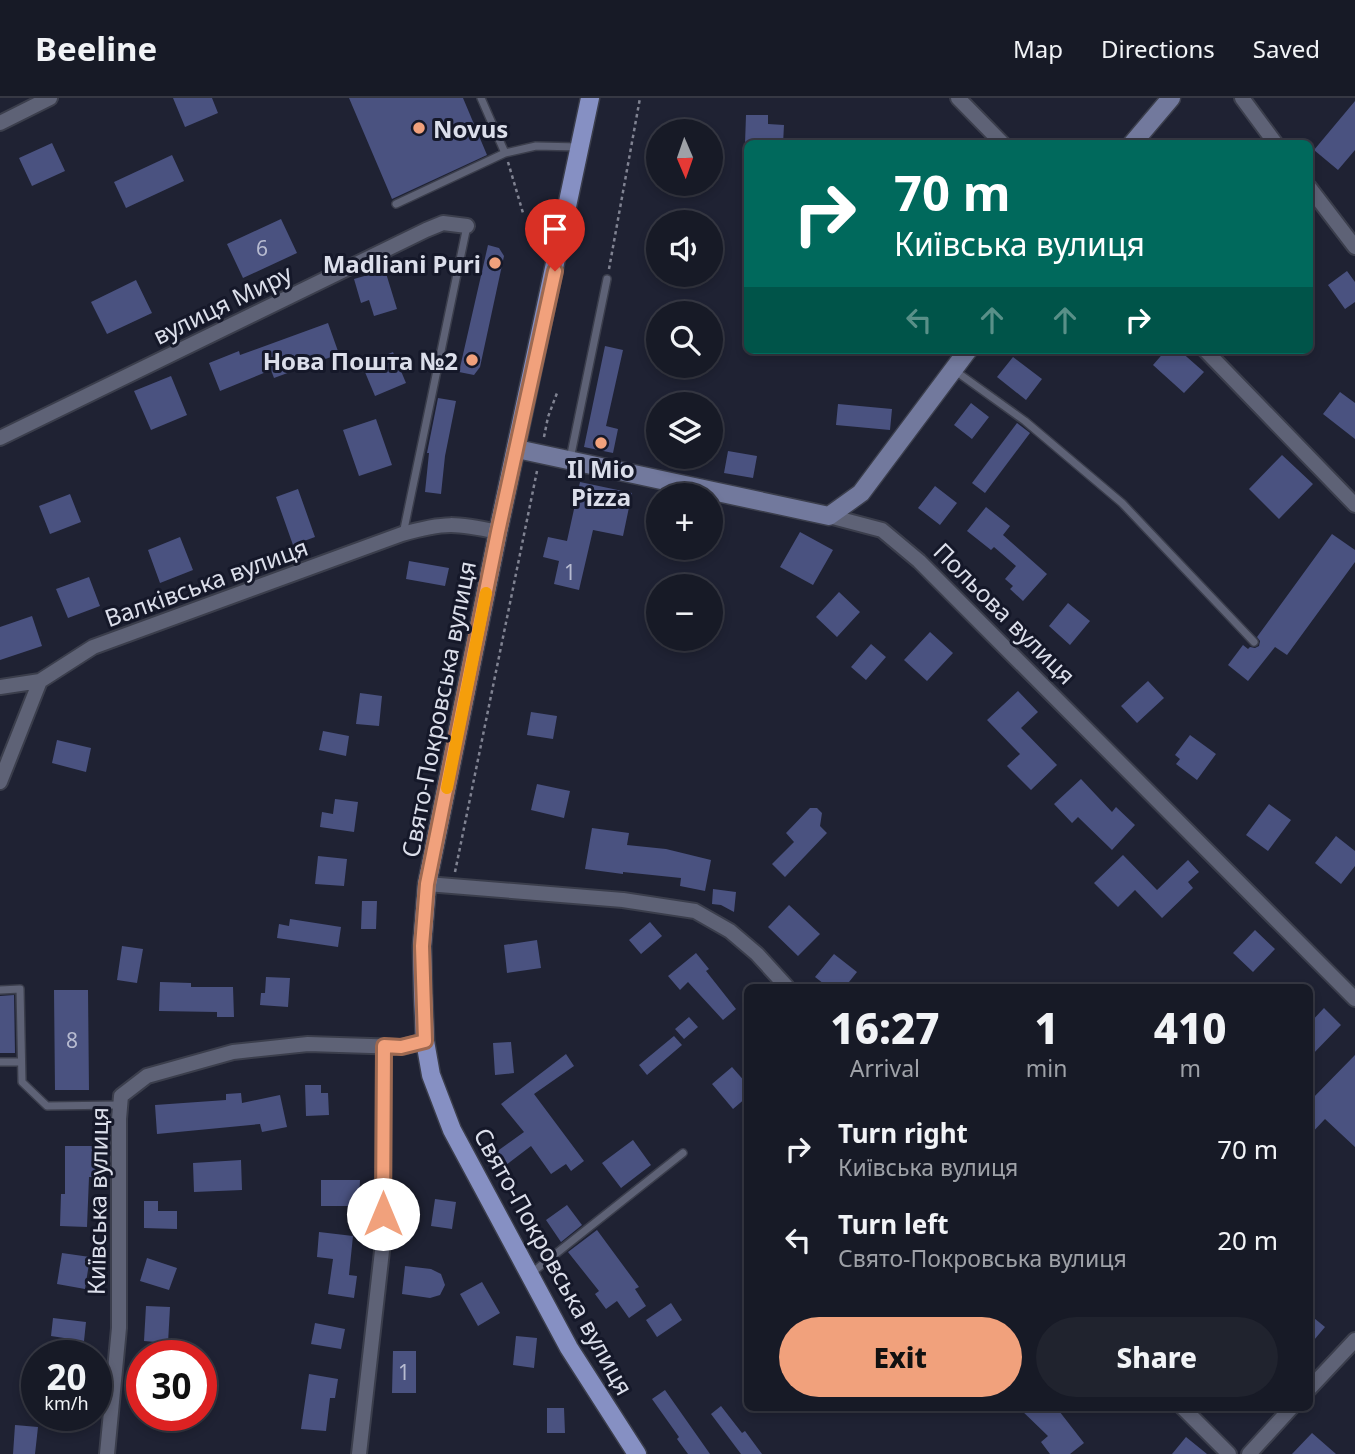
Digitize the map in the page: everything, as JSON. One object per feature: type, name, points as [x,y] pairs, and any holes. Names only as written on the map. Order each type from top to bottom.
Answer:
[{"type":"main road","name":"Свято-Покровська вулиця","points":[[590,98],[427,884],[422,946],[425,1041],[431,1075],[452,1130],[569,1348],[637,1454]]},
{"type":"street","points":[[0,123],[50,98]]},
{"type":"street","points":[[958,98],[999,140]]},
{"type":"street","points":[[1135,140],[1171,98]]},
{"type":"street","points":[[1242,98],[1273,140]]},
{"type":"street","points":[[1313,192],[1355,247]]},
{"type":"street","name":"вулиця Миру","points":[[0,438],[426,230],[443,223],[467,226]]},
{"type":"street","points":[[829,516],[861,493],[965,354]]},
{"type":"street","points":[[1209,354],[1355,505]]},
{"type":"street","name":"Польова вулиця","points":[[517,449],[829,516],[882,530],[919,561],[1355,999]]},
{"type":"street","name":"Валківська вулиця","points":[[40,681],[93,648],[402,534],[435,525],[459,524],[498,532]]},
{"type":"street","points":[[0,687],[40,681]]},
{"type":"street","points":[[0,782],[40,681]]},
{"type":"street","points":[[427,884],[623,900],[695,912],[730,931],[757,954],[784,984]]},
{"type":"street","name":"Київська вулиця","points":[[107,1454],[119,1328],[121,1096],[147,1076],[233,1052],[308,1044],[401,1047],[425,1041]]},
{"type":"street","points":[[359,1454],[383,1242],[384,1046]]},
{"type":"street","points":[[1313,1385],[1355,1340]]},
{"type":"street","points":[[1186,1411],[1229,1454]]},
{"type":"street","points":[[1249,1454],[1288,1411]]},
{"type":"lane","points":[[481,98],[505,153]]},
{"type":"lane","points":[[396,204],[505,153],[536,146],[580,147]]},
{"type":"lane","points":[[402,534],[467,226]]},
{"type":"lane","points":[[570,460],[607,279]]},
{"type":"lane","points":[[953,369],[1025,421],[1122,503],[1254,642]]},
{"type":"lane","points":[[0,989],[20,989],[22,1082],[47,1106],[120,1105]]},
{"type":"lane","points":[[0,1062],[21,1062]]},
{"type":"lane","points":[[528,1275],[683,1153]]},
{"type":"path","points":[[607,279],[640,98]]},
{"type":"path","points":[[505,153],[523,213]]},
{"type":"path","points":[[452,886],[548,416],[557,393]]},
{"type":"building","points":[[173,98],[212,98],[218,113],[185,127]]},
{"type":"building","name":"Novus","points":[[349,98],[463,98],[487,155],[392,199]]},
{"type":"building","points":[[1355,101],[1355,150],[1338,170],[1314,150]]},
{"type":"building","points":[[746,115],[768,115],[768,124],[784,125],[783,140],[745,140]]},
{"type":"building","points":[[52,143],[65,171],[32,186],[19,158]]},
{"type":"building","points":[[172,155],[184,181],[126,208],[114,182]]},
{"type":"building","points":[[281,219],[297,253],[243,278],[227,244]]},
{"type":"building","points":[[488,245],[499,248],[504,256],[480,367],[474,375],[459,372]]},
{"type":"building","points":[[385,270],[397,309],[374,316],[369,300],[361,303],[354,279]]},
{"type":"building","points":[[1347,271],[1355,282],[1355,302],[1345,309],[1328,285]]},
{"type":"building","points":[[136,280],[152,313],[107,334],[91,302]]},
{"type":"building","points":[[328,323],[339,354],[274,378],[271,370],[220,391],[209,363],[239,351],[240,355]]},
{"type":"building","points":[[605,346],[623,350],[606,426],[618,429],[613,453],[584,447]]},
{"type":"building","points":[[393,352],[406,383],[375,396],[362,365]]},
{"type":"building","points":[[1163,354],[1184,354],[1204,372],[1184,393],[1153,365]]},
{"type":"building","points":[[1013,357],[1042,379],[1026,400],[997,377]]},
{"type":"building","points":[[171,376],[187,415],[151,430],[134,391]]},
{"type":"building","points":[[1340,392],[1355,403],[1355,439],[1323,414]]},
{"type":"building","points":[[438,398],[456,401],[445,456],[441,494],[425,492],[427,453]]},
{"type":"building","points":[[971,403],[989,417],[972,439],[954,425]]},
{"type":"building","points":[[838,404],[892,409],[890,430],[836,425]]},
{"type":"building","points":[[376,419],[392,465],[359,476],[343,430]]},
{"type":"building","points":[[1017,423],[1030,433],[985,493],[972,483]]},
{"type":"building","points":[[728,451],[757,456],[753,478],[724,473]]},
{"type":"building","points":[[1282,455],[1313,484],[1279,519],[1249,489]]},
{"type":"building","points":[[580,482],[632,493],[623,536],[593,530],[579,590],[554,584],[559,561],[543,557],[548,537],[567,541]]},
{"type":"building","points":[[935,486],[957,503],[940,525],[918,508]]},
{"type":"building","points":[[298,489],[315,537],[293,545],[276,497]]},
{"type":"building","points":[[70,494],[81,522],[50,534],[39,506]]},
{"type":"building","points":[[986,507],[1010,526],[1003,535],[1047,574],[1023,601],[1010,589],[1013,586],[1005,579],[1016,566],[994,547],[991,550],[967,531]]},
{"type":"building","points":[[800,532],[833,550],[813,585],[780,567]]},
{"type":"building","points":[[1332,534],[1355,550],[1355,562],[1287,655],[1275,647],[1248,681],[1228,665],[1243,645],[1248,649],[1259,646],[1257,637]]},
{"type":"building","points":[[180,537],[193,570],[160,583],[148,550]]},
{"type":"building","points":[[409,561],[449,568],[445,586],[406,579]]},
{"type":"building","points":[[89,577],[100,606],[68,618],[56,589]]},
{"type":"building","points":[[839,592],[860,612],[837,637],[816,617]]},
{"type":"building","points":[[1068,603],[1090,621],[1070,645],[1049,626]]},
{"type":"building","points":[[32,616],[42,646],[0,660],[0,627]]},
{"type":"building","points":[[930,632],[953,653],[927,681],[904,660]]},
{"type":"building","points":[[871,644],[886,657],[866,680],[851,667]]},
{"type":"building","points":[[1148,681],[1164,698],[1137,723],[1121,706]]},
{"type":"building","points":[[1018,691],[1038,712],[1021,728],[1057,765],[1031,790],[1007,766],[1020,754],[987,720]]},
{"type":"building","points":[[360,693],[382,696],[379,726],[356,724]]},
{"type":"building","points":[[531,712],[557,716],[553,739],[527,735]]},
{"type":"building","points":[[323,731],[349,736],[346,756],[319,750]]},
{"type":"building","points":[[1190,735],[1216,754],[1197,780],[1176,764],[1180,759],[1175,755]]},
{"type":"building","points":[[57,740],[91,748],[86,772],[52,763]]},
{"type":"building","points":[[1081,779],[1112,812],[1116,807],[1135,825],[1112,850],[1078,817],[1072,823],[1054,804]]},
{"type":"building","points":[[537,784],[570,791],[564,818],[531,810]]},
{"type":"building","points":[[335,799],[358,802],[354,832],[320,827],[322,812],[333,814]]},
{"type":"building","points":[[1269,804],[1291,820],[1268,851],[1246,835]]},
{"type":"building","points":[[810,808],[817,808],[822,813],[820,826],[827,833],[785,877],[772,864],[794,842],[786,833]]},
{"type":"building","points":[[592,828],[629,833],[627,845],[666,849],[711,860],[705,891],[680,886],[681,878],[585,869]]},
{"type":"building","points":[[1336,836],[1355,851],[1355,866],[1341,884],[1315,863]]},
{"type":"building","points":[[1123,855],[1157,890],[1188,860],[1199,872],[1188,882],[1193,888],[1162,918],[1135,890],[1118,907],[1094,883]]},
{"type":"building","points":[[318,856],[347,859],[344,886],[315,884]]},
{"type":"building","points":[[713,889],[736,892],[734,912],[721,905],[712,904]]},
{"type":"building","points":[[362,901],[377,901],[376,929],[361,929]]},
{"type":"building","points":[[789,905],[820,934],[798,956],[768,927]]},
{"type":"building","points":[[290,919],[341,927],[338,947],[277,938],[279,924],[289,926]]},
{"type":"building","points":[[650,922],[662,936],[641,954],[629,940]]},
{"type":"building","points":[[1255,930],[1275,949],[1253,972],[1233,953]]},
{"type":"building","points":[[537,940],[541,968],[507,973],[504,945]]},
{"type":"building","points":[[122,946],[143,949],[137,983],[117,980]]},
{"type":"building","points":[[696,953],[709,969],[706,971],[736,1009],[723,1020],[688,982],[680,990],[668,976]]},
{"type":"building","points":[[834,954],[857,972],[847,984],[824,984],[815,977]]},
{"type":"building","points":[[266,977],[290,978],[288,1007],[260,1005],[261,993],[265,993]]},
{"type":"building","points":[[160,982],[191,983],[191,987],[233,987],[234,1017],[217,1017],[217,1012],[159,1011]]},
{"type":"building","points":[[54,990],[88,990],[89,1090],[55,1090]]},
{"type":"building","points":[[14,995],[15,1053],[0,1053],[0,996]]},
{"type":"building","points":[[1324,1008],[1341,1025],[1313,1054],[1313,1020]]},
{"type":"building","points":[[689,1017],[698,1027],[684,1039],[675,1029]]},
{"type":"building","points":[[674,1036],[682,1045],[647,1075],[639,1065]]},
{"type":"building","points":[[511,1042],[514,1073],[495,1075],[493,1043]]},
{"type":"building","points":[[566,1054],[574,1066],[534,1094],[584,1161],[571,1171],[566,1164],[551,1174],[531,1146],[502,1168],[492,1155],[524,1132],[501,1104]]},
{"type":"building","points":[[1355,1055],[1355,1147],[1325,1119],[1313,1132],[1313,1098]]},
{"type":"building","points":[[732,1067],[744,1081],[744,1100],[733,1109],[712,1084]]},
{"type":"building","points":[[305,1085],[321,1085],[321,1093],[328,1093],[329,1115],[306,1116]]},
{"type":"building","points":[[241,1093],[242,1103],[280,1095],[287,1127],[262,1132],[260,1124],[157,1134],[155,1105],[226,1100],[226,1094]]},
{"type":"building","points":[[633,1140],[651,1165],[621,1188],[602,1163]]},
{"type":"building","points":[[65,1146],[98,1146],[98,1177],[89,1177],[87,1227],[60,1226],[61,1194],[65,1194]]},
{"type":"building","points":[[241,1160],[242,1190],[194,1192],[193,1163]]},
{"type":"building","points":[[321,1180],[360,1180],[359,1206],[321,1206]]},
{"type":"building","points":[[435,1199],[456,1202],[452,1229],[431,1226]]},
{"type":"building","points":[[144,1201],[158,1201],[158,1211],[177,1211],[177,1229],[144,1228]]},
{"type":"building","points":[[567,1205],[582,1225],[561,1242],[546,1220]]},
{"type":"building","points":[[597,1230],[639,1287],[635,1289],[646,1306],[629,1318],[617,1301],[606,1309],[595,1294],[599,1291],[568,1252]]},
{"type":"building","points":[[319,1232],[353,1236],[349,1275],[357,1276],[354,1298],[328,1294],[333,1259],[317,1257]]},
{"type":"building","points":[[62,1253],[90,1257],[85,1289],[57,1284]]},
{"type":"building","points":[[147,1258],[177,1268],[169,1290],[140,1281]]},
{"type":"building","points":[[405,1266],[431,1269],[441,1274],[445,1285],[440,1295],[430,1298],[402,1294]]},
{"type":"building","points":[[482,1282],[500,1313],[478,1326],[460,1294]]},
{"type":"building","points":[[671,1303],[682,1320],[657,1337],[646,1320]]},
{"type":"building","points":[[146,1306],[170,1307],[168,1340],[144,1340]]},
{"type":"building","points":[[1313,1317],[1325,1327],[1313,1341]]},
{"type":"building","points":[[53,1318],[86,1322],[84,1340],[51,1336]]},
{"type":"building","points":[[315,1323],[345,1329],[341,1349],[311,1344]]},
{"type":"building","points":[[516,1336],[537,1338],[534,1368],[513,1365]]},
{"type":"building","points":[[393,1351],[416,1351],[416,1393],[392,1393]]},
{"type":"building","points":[[309,1374],[338,1379],[335,1398],[330,1398],[326,1431],[301,1429]]},
{"type":"building","points":[[665,1390],[710,1454],[688,1454],[677,1439],[679,1437],[652,1399]]},
{"type":"building","points":[[721,1406],[762,1454],[741,1454],[711,1414]]},
{"type":"building","points":[[547,1408],[564,1408],[565,1433],[547,1433]]},
{"type":"building","points":[[1022,1411],[1059,1411],[1084,1443],[1070,1454],[1050,1454],[1041,1442],[1048,1436]]},
{"type":"building","points":[[15,1425],[21,1426],[21,1431],[38,1431],[35,1454],[13,1454]]},
{"type":"building","points":[[1312,1433],[1336,1454],[1292,1454]]},
{"type":"building","points":[[1186,1437],[1207,1454],[1172,1454]]},
{"type":"slow traffic","points":[[447,788],[486,593]]},
{"type":"place","name":"Novus","points":[[419,128]]},
{"type":"place","name":"Madliani Puri","points":[[495,263]]},
{"type":"place","name":"Нова Пошта №2","points":[[472,360]]},
{"type":"place","name":"Il Mio Pizza","points":[[601,443]]},
{"type":"route","points":[[383,1214],[384,1046],[401,1047],[425,1041],[422,946],[427,884],[498,532],[555,271]]}]
